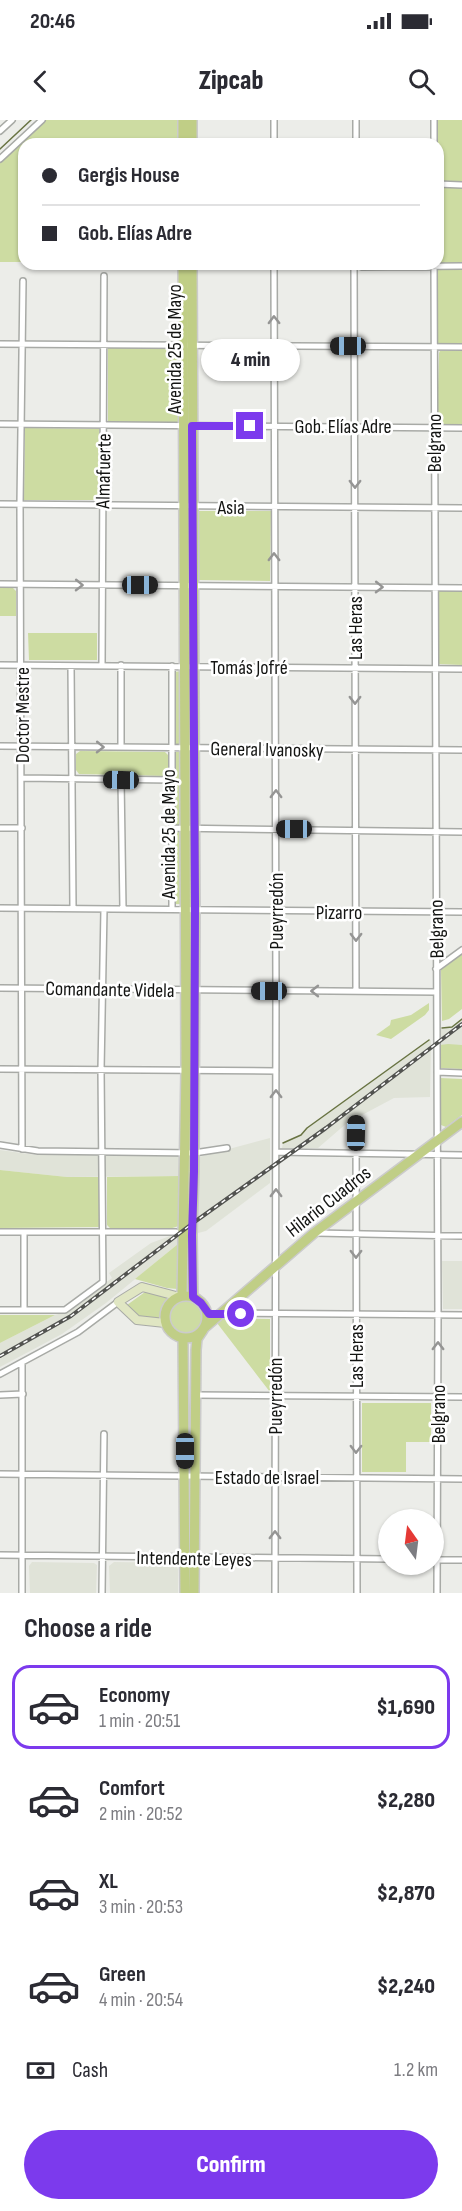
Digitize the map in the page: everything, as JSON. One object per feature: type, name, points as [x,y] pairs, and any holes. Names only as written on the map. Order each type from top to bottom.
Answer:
[{"type":"main road","points":[[183,120],[183,138]]},
{"type":"main road","points":[[192,120],[192,138]]},
{"type":"main road","name":"Avenida 25 de Mayo","points":[[183,270],[188,345]]},
{"type":"main road","name":"Avenida 25 de Mayo","points":[[192,270],[188,345],[188,667],[190,1153],[193,1297]]},
{"type":"main road","name":"Hilario Cuadros","points":[[204,1329],[314,1233],[462,1122]]},
{"type":"main road","name":"Avenida 25 de Mayo","points":[[181,1297],[190,1153]]},
{"type":"main road","points":[[185,1593],[195,1476],[196,1343],[204,1329],[207,1321],[206,1311],[193,1297],[173,1300],[167,1308],[165,1323],[171,1332],[183,1338],[194,1337],[204,1329]]},
{"type":"main road","points":[[206,1311],[214,1314],[220,1313]]},
{"type":"main road","points":[[183,1338],[184,1476],[189,1558],[194,1593]]},
{"type":"street","points":[[0,131],[12,120]]},
{"type":"street","points":[[23,138],[42,120]]},
{"type":"street","points":[[274,120],[274,138]]},
{"type":"street","points":[[356,120],[356,138]]},
{"type":"street","points":[[434,120],[434,138]]},
{"type":"street","points":[[0,159],[18,142]]},
{"type":"street","points":[[444,184],[462,185]]},
{"type":"street","points":[[444,265],[462,266]]},
{"type":"street","name":"Pueyrredón","points":[[274,270],[275,1593]]},
{"type":"street","name":"Las Heras","points":[[354,270],[356,992]]},
{"type":"street","name":"Belgrano","points":[[434,270],[437,1509]]},
{"type":"street","name":"Almafuerte","points":[[102,665],[104,276]]},
{"type":"street","name":"Doctor Mestre","points":[[22,1149],[20,504],[23,281]]},
{"type":"street","points":[[0,344],[462,347]]},
{"type":"street","name":"Gob. Elías Adre","points":[[0,424],[462,428]]},
{"type":"street","name":"Asia","points":[[0,504],[462,508]]},
{"type":"street","points":[[0,584],[462,588]]},
{"type":"street","name":"Tomás Jofré","points":[[0,665],[462,669]]},
{"type":"street","points":[[121,665],[121,747]]},
{"type":"street","points":[[72,666],[73,908]]},
{"type":"street","points":[[172,666],[172,909]]},
{"type":"street","name":"General Ivanosky","points":[[0,746],[462,750]]},
{"type":"street","points":[[22,778],[172,780]]},
{"type":"street","points":[[121,780],[123,909]]},
{"type":"street","points":[[0,828],[22,828]]},
{"type":"street","points":[[172,828],[462,832]]},
{"type":"street","name":"Pizarro","points":[[0,908],[462,912]]},
{"type":"street","points":[[0,1310],[65,1310],[103,1282],[101,1070],[104,909]]},
{"type":"street","points":[[436,969],[462,950]]},
{"type":"street","name":"Comandante Videla","points":[[0,988],[436,992]]},
{"type":"street","points":[[0,1069],[276,1071]]},
{"type":"street","points":[[436,1072],[462,1072]]},
{"type":"street","name":"Las Heras","points":[[357,1120],[357,1593]]},
{"type":"street","points":[[0,1145],[22,1149],[103,1152],[190,1153],[226,1148]]},
{"type":"street","points":[[276,1152],[462,1155]]},
{"type":"street","points":[[0,1232],[176,1232]]},
{"type":"street","points":[[24,1232],[24,1310]]},
{"type":"street","points":[[314,1233],[462,1236]]},
{"type":"street","points":[[0,1374],[78,1332],[142,1287],[181,1297]]},
{"type":"street","points":[[118,1302],[137,1320],[165,1323]]},
{"type":"street","points":[[220,1313],[462,1315]]},
{"type":"street","points":[[22,1364],[22,1593]]},
{"type":"street","points":[[0,1395],[22,1394]]},
{"type":"street","points":[[196,1395],[462,1397]]},
{"type":"street","points":[[102,1593],[104,1434]]},
{"type":"street","name":"Estado de Israel","points":[[0,1474],[462,1479]]},
{"type":"street","name":"Intendente Leyes","points":[[0,1555],[378,1559]]},
{"type":"street","points":[[444,1560],[462,1560]]},
{"type":"street","name":"Belgrano","points":[[436,1575],[437,1593]]},
{"type":"shaded area","points":[[462,1019],[462,1045],[440,1045],[441,1029],[452,1027]]},
{"type":"shaded area","points":[[431,1040],[430,1097],[394,1098],[347,1123],[318,1148],[282,1148],[283,1143],[301,1135],[307,1128]]},
{"type":"shaded area","points":[[270,1138],[270,1183],[206,1231],[198,1233],[199,1157]]},
{"type":"shaded area","points":[[0,1150],[36,1155],[181,1154],[181,1172],[179,1176],[67,1177],[0,1170]]},
{"type":"shaded area","points":[[180,1229],[178,1244],[106,1303],[62,1334],[0,1367],[0,1343],[55,1315],[66,1312],[112,1278],[109,1273],[151,1243],[170,1236]]},
{"type":"shaded area","points":[[442,1261],[462,1261],[462,1309],[443,1309]]},
{"type":"shaded area","points":[[32,1562],[94,1563],[97,1565],[96,1593],[30,1593],[29,1566]]},
{"type":"shaded area","points":[[114,1562],[173,1563],[178,1569],[178,1593],[110,1593],[109,1566]]},
{"type":"green space","points":[[42,120],[184,120],[184,138],[23,138]]},
{"type":"green space","points":[[434,120],[462,120],[462,347],[434,347],[434,270],[444,270],[444,138],[434,138]]},
{"type":"green space","points":[[18,142],[18,262],[0,262],[0,159]]},
{"type":"green space","points":[[108,348],[180,348],[180,422],[108,422]]},
{"type":"green space","points":[[440,351],[462,351],[462,425],[439,425],[437,422]]},
{"type":"green space","points":[[25,428],[99,429],[98,500],[24,500]]},
{"type":"green space","points":[[197,511],[271,511],[270,581],[196,580]]},
{"type":"green space","points":[[0,588],[13,588],[16,591],[16,616],[0,616]]},
{"type":"green space","points":[[438,591],[462,591],[462,665],[438,664]]},
{"type":"green space","points":[[28,633],[97,633],[97,660],[29,660]]},
{"type":"green space","points":[[183,671],[183,744],[175,744],[174,672]]},
{"type":"green space","points":[[80,751],[165,752],[169,756],[169,772],[165,776],[79,774],[76,770],[76,754]]},
{"type":"green space","points":[[175,752],[183,752],[183,825],[175,825]]},
{"type":"green space","points":[[175,832],[184,832],[184,904],[175,904]]},
{"type":"green space","points":[[462,954],[462,1009],[449,1019],[442,1021],[441,970]]},
{"type":"green space","points":[[429,1003],[429,1010],[425,1015],[391,1039],[376,1035],[390,1025],[391,1020],[411,1015]]},
{"type":"green space","points":[[440,1045],[462,1045],[462,1069],[440,1068]]},
{"type":"green space","points":[[440,1078],[462,1079],[462,1115],[446,1127],[441,1125]]},
{"type":"green space","points":[[0,1170],[67,1177],[99,1177],[101,1222],[99,1227],[0,1228]]},
{"type":"green space","points":[[179,1176],[179,1226],[169,1229],[110,1228],[107,1225],[107,1177]]},
{"type":"green space","points":[[178,1244],[179,1284],[177,1289],[135,1279]]},
{"type":"green space","points":[[145,1292],[172,1299],[164,1307],[160,1319],[140,1318],[127,1305]]},
{"type":"green space","points":[[186,1300],[198,1306],[204,1318],[198,1330],[186,1336],[174,1330],[168,1318],[174,1306]]},
{"type":"green space","points":[[0,1315],[55,1315],[0,1343]]},
{"type":"green space","points":[[220,1318],[270,1319],[270,1392],[217,1323]]},
{"type":"green space","points":[[362,1403],[431,1403],[431,1442],[406,1442],[406,1472],[362,1472]]},
{"type":"waterway","points":[[0,149],[31,120]]},
{"type":"waterway","points":[[442,1028],[452,1027],[462,1019]]},
{"type":"waterway","points":[[283,1143],[301,1135],[307,1128],[429,1040]]},
{"type":"railway","points":[[0,1356],[71,1316],[193,1223],[326,1128],[462,1024]]},
{"type":"route","points":[[241,1314],[209,1314],[193,1297],[195,904],[192,426],[250,426]]}]
